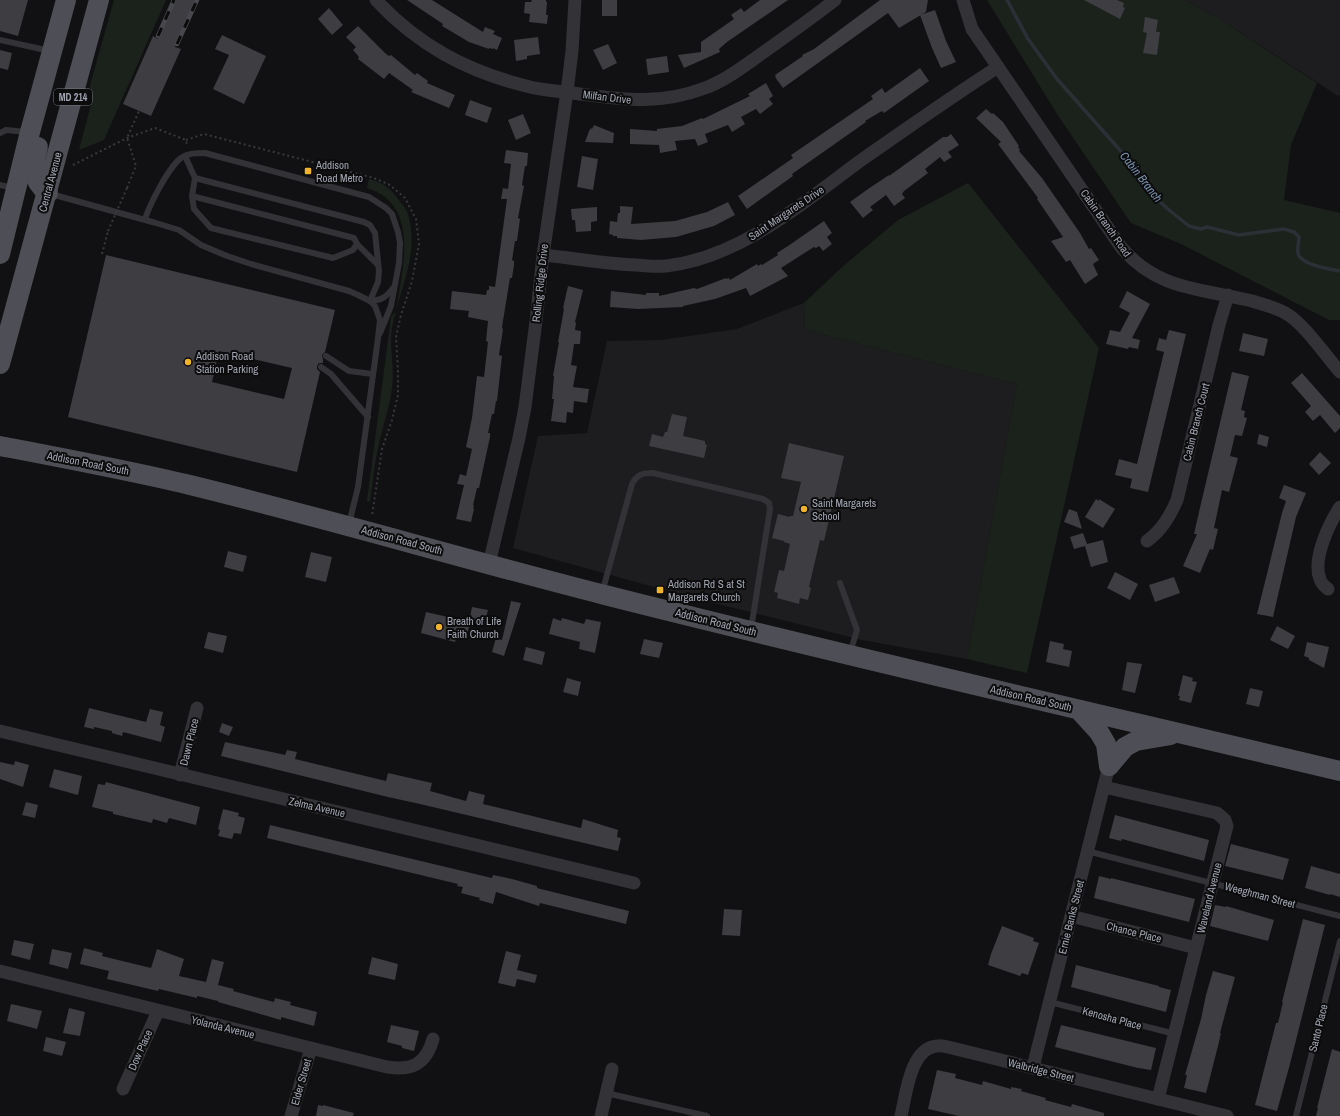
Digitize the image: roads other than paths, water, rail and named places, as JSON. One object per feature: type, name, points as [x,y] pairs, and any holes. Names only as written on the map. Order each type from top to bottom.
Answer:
[{"type":"main road","name":"MD 214","points":[[0,251],[8,187],[30,132],[66,0]]},
{"type":"main road","name":"Central Avenue","points":[[0,364],[48,193],[99,0]]},
{"type":"main road","points":[[41,89],[43,127],[36,155],[34,172],[39,187],[48,193]]},
{"type":"main road","name":"Addison Road South","points":[[0,446],[126,470],[173,481],[602,594],[849,655],[1340,771]]},
{"type":"main road","points":[[1079,710],[1099,732],[1106,744],[1109,766]]},
{"type":"main road","points":[[1109,766],[1125,747],[1136,741],[1181,734]]},
{"type":"street","name":"Milfan Drive","points":[[376,0],[392,17],[415,37],[455,61],[487,74],[544,90],[635,101],[664,99],[692,92],[717,83],[736,72],[835,0]]},
{"type":"street","name":"Rolling Ridge Drive","points":[[489,564],[519,438],[524,407],[536,321],[542,255],[567,92],[573,38],[575,0]]},
{"type":"street","name":"Cabin Branch Road","points":[[963,0],[972,29],[1121,247],[1130,257],[1148,271],[1170,282],[1206,292],[1228,295],[1270,306],[1287,314],[1304,330],[1340,372]]},
{"type":"street","name":"Saint Margarets Drive","points":[[542,255],[622,264],[665,266],[700,259],[722,252],[757,234],[899,134],[998,67]]},
{"type":"street","name":"Cabin Branch Court","points":[[1147,541],[1164,525],[1177,500],[1217,333],[1228,295]]},
{"type":"street","points":[[1328,589],[1319,579],[1319,555],[1330,526],[1340,507]]},
{"type":"street","name":"Dawn Place","points":[[180,775],[197,708]]},
{"type":"street","name":"Zelma Avenue","points":[[0,731],[457,840],[634,884]]},
{"type":"street","name":"Ernie Banks Street","points":[[1033,1067],[1109,766]]},
{"type":"street","name":"Waveland Avenue","points":[[1104,787],[1217,813],[1225,820],[1227,826],[1158,1099]]},
{"type":"street","name":"Chance Place","points":[[1071,916],[1196,948]]},
{"type":"street","name":"Yolanda Avenue","points":[[0,971],[387,1067],[405,1068],[424,1059],[430,1050],[433,1039]]},
{"type":"street","name":"Dow Place","points":[[123,1089],[158,1011]]},
{"type":"street","name":"Walbridge Street","points":[[901,1116],[917,1057],[926,1049],[937,1046],[952,1048],[1033,1067],[1227,1116]]},
{"type":"street","name":"Elder Street","points":[[291,1116],[311,1048]]},
{"type":"street","points":[[601,1116],[612,1069]]},
{"type":"lane","points":[[0,40],[52,51]]},
{"type":"lane","points":[[0,133],[6,130],[30,132]]},
{"type":"lane","points":[[145,219],[150,204],[175,165],[187,155],[205,153],[369,197],[386,208],[392,214],[400,243],[399,263],[392,306],[378,338]]},
{"type":"lane","points":[[187,155],[195,178],[192,196],[194,209],[211,228],[333,258],[353,250],[357,244]]},
{"type":"lane","points":[[195,178],[364,222],[370,225],[375,233],[378,265],[378,282],[370,301]]},
{"type":"lane","points":[[48,193],[145,219],[179,230],[201,245],[227,256],[349,291],[370,301],[375,306],[380,320],[378,338],[358,487],[348,526]]},
{"type":"lane","points":[[192,196],[354,238],[357,244],[378,265]]},
{"type":"lane","points":[[370,301],[380,300],[387,296],[395,286]]},
{"type":"lane","points":[[326,356],[349,370],[373,374]]},
{"type":"lane","points":[[321,367],[331,374],[368,417]]},
{"type":"lane","points":[[602,594],[632,484],[634,479],[640,474],[653,473],[763,499],[769,503],[770,509],[751,631]]},
{"type":"lane","points":[[840,582],[857,630],[849,655]]},
{"type":"lane","name":"Weeghman Street","points":[[1088,851],[1213,882],[1340,916]]},
{"type":"lane","name":"Santo Place","points":[[1296,1116],[1340,941]]},
{"type":"lane","name":"Kenosha Place","points":[[1050,1002],[1175,1034]]},
{"type":"lane","points":[[606,1093],[707,1116]]},
{"type":"waterway","name":"Cabin Branch","points":[[1007,0],[1028,39],[1057,79],[1119,149],[1157,199],[1169,210],[1189,226],[1201,229],[1207,227],[1239,235],[1284,229],[1294,232],[1299,237],[1298,253],[1304,261],[1323,268],[1340,271]]},
{"type":"railway","points":[[158,36],[174,0]]},
{"type":"railway","points":[[177,44],[197,0]]},
{"type":"place","name":"Addison Road Metro","points":[[308,171]]},
{"type":"place","name":"Addison Road Station Parking","points":[[188,362]]},
{"type":"place","name":"Saint Margarets School","points":[[804,509]]},
{"type":"place","name":"Addison Rd S at St Margarets Church","points":[[660,590]]},
{"type":"place","name":"Breath of Life Faith Church","points":[[439,627]]}]
